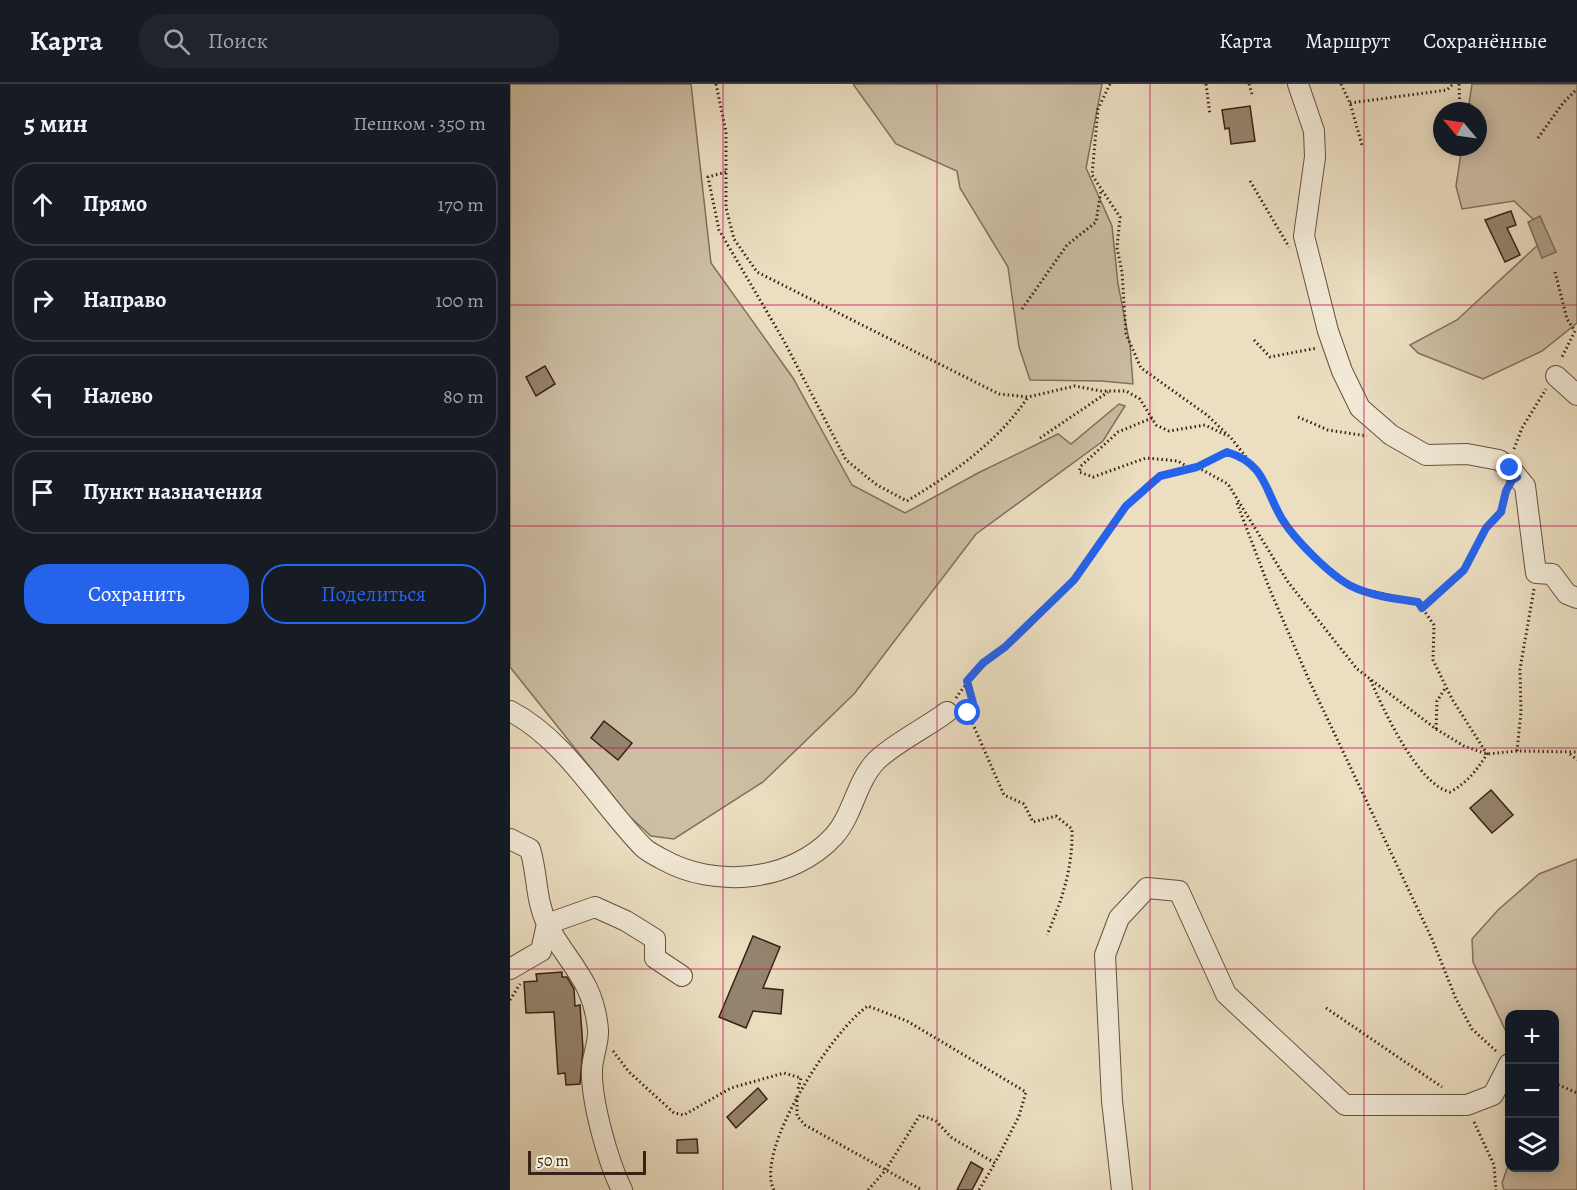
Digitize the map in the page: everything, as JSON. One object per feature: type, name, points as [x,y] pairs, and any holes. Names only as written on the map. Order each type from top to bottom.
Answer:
[{"type":"street","points":[[1298,84],[1314,131],[1315,157],[1304,236],[1342,371],[1360,408],[1391,435],[1426,455],[1467,454],[1499,460],[1514,472],[1525,486],[1536,573],[1552,574],[1567,594],[1577,598]]},
{"type":"street","points":[[1556,376],[1577,395]]},
{"type":"street","points":[[510,711],[532,722],[566,757],[644,849],[674,866],[708,875],[747,877],[787,868],[818,850],[835,835],[862,782],[876,761],[947,712]]},
{"type":"street","points":[[510,839],[530,849],[537,874],[535,891],[548,924],[587,983],[598,1031],[592,1070],[595,1105],[622,1190]]},
{"type":"street","points":[[1122,1190],[1112,1101],[1105,955],[1119,918],[1147,888],[1179,891],[1226,994],[1345,1105],[1467,1105],[1493,1095],[1505,1064]]},
{"type":"street","points":[[548,924],[595,907],[627,921],[655,939],[656,958],[682,976]]},
{"type":"street","points":[[510,969],[541,951],[548,924]]},
{"type":"path","points":[[716,84],[726,132],[726,208],[734,239],[757,272],[999,394],[1028,397],[1075,386],[1126,391],[1140,399],[1156,425],[1169,431],[1205,425],[1231,438]]},
{"type":"path","points":[[1110,84],[1098,109],[1092,175],[1119,217],[1117,248],[1122,272],[1126,334],[1141,368],[1207,415],[1231,438],[1262,477],[1283,521],[1317,558],[1351,586],[1418,602],[1434,625],[1433,660],[1446,687],[1487,754]]},
{"type":"path","points":[[1206,84],[1209,115]]},
{"type":"path","points":[[1249,84],[1252,94]]},
{"type":"path","points":[[1341,84],[1350,103],[1362,145]]},
{"type":"path","points":[[1350,103],[1405,98],[1447,90],[1453,84]]},
{"type":"path","points":[[1459,84],[1460,102]]},
{"type":"path","points":[[1538,138],[1563,103],[1577,89]]},
{"type":"path","points":[[726,172],[708,177],[719,230],[784,341],[846,460],[877,485],[907,501],[957,470],[1011,422],[1028,397]]},
{"type":"path","points":[[1250,181],[1286,244],[1293,251]]},
{"type":"path","points":[[1022,309],[1067,245],[1096,222],[1102,188]]},
{"type":"path","points":[[1556,272],[1567,319],[1575,331],[1563,353]]},
{"type":"path","points":[[1254,340],[1270,357],[1294,351],[1334,346]]},
{"type":"path","points":[[1422,608],[1464,570],[1486,528],[1501,512],[1514,472],[1512,453],[1522,428],[1556,376]]},
{"type":"path","points":[[1040,438],[1109,391]]},
{"type":"path","points":[[1298,417],[1328,430],[1370,437]]},
{"type":"path","points":[[1152,418],[1118,432],[1081,466],[1079,472],[1093,477],[1146,458],[1178,461],[1191,468]]},
{"type":"path","points":[[947,712],[967,681],[983,663],[1005,647],[1074,580],[1126,506],[1160,476],[1197,467],[1227,452],[1247,458]]},
{"type":"path","points":[[1197,467],[1228,483],[1288,582],[1357,669],[1436,729],[1464,746],[1487,754],[1516,751],[1577,752]]},
{"type":"path","points":[[1233,492],[1270,590],[1309,680],[1432,939],[1456,999],[1472,1029],[1505,1060]]},
{"type":"path","points":[[1516,751],[1521,712],[1520,669],[1536,573]]},
{"type":"path","points":[[1370,679],[1393,728],[1424,773],[1440,790],[1450,792],[1461,786],[1478,769],[1487,754]]},
{"type":"path","points":[[967,681],[973,703],[968,713],[1004,795],[1024,804],[1033,822],[1056,816],[1072,829],[1070,868],[1062,900],[1047,934]]},
{"type":"path","points":[[1436,729],[1437,701],[1446,687]]},
{"type":"path","points":[[1569,753],[1577,760]]},
{"type":"path","points":[[922,1190],[805,1125],[797,1116],[797,1094],[829,1047],[858,1012],[868,1006],[889,1012],[955,1048],[1026,1092],[1019,1116],[979,1190]]},
{"type":"path","points":[[1326,1008],[1467,1105],[1484,1148],[1494,1165],[1496,1190]]},
{"type":"path","points":[[598,1031],[629,1072],[674,1113],[684,1115],[731,1088],[784,1073],[801,1078],[775,1150],[770,1183],[774,1190]]},
{"type":"path","points":[[1559,1085],[1577,1093]]},
{"type":"path","points":[[868,1190],[885,1171],[920,1115],[936,1120],[952,1138],[995,1163]]},
{"type":"shaded area","points":[[510,84],[691,84],[711,263],[793,378],[852,485],[905,513],[978,473],[1058,434],[1071,444],[1119,404],[1125,406],[1103,441],[976,534],[854,694],[763,782],[674,839],[651,836],[629,816],[510,667]]},
{"type":"shaded area","points":[[853,84],[1102,84],[1086,168],[1112,226],[1118,284],[1130,345],[1133,384],[1030,380],[1019,347],[1008,267],[960,188],[957,171],[896,144]]},
{"type":"shaded area","points":[[1472,84],[1577,84],[1577,323],[1542,351],[1483,379],[1418,353],[1410,345],[1457,320],[1542,241],[1537,223],[1514,201],[1462,209],[1456,186],[1461,156],[1487,156],[1487,102],[1469,102]]},
{"type":"shaded area","points":[[1540,216],[1556,252],[1542,258],[1528,222]]},
{"type":"shaded area","points":[[1577,859],[1577,1190],[1504,1190],[1502,1183],[1506,1172],[1559,1172],[1559,1010],[1505,1010],[1505,1030],[1473,962],[1472,939],[1498,910],[1539,874]]},
{"type":"building","points":[[1250,106],[1255,141],[1231,144],[1229,128],[1225,129],[1222,110]]},
{"type":"building","points":[[1511,211],[1516,225],[1507,228],[1520,255],[1505,262],[1485,220]]},
{"type":"building","points":[[545,366],[555,384],[536,396],[526,377]]},
{"type":"building","points":[[604,721],[632,743],[618,760],[591,738]]},
{"type":"building","points":[[1491,790],[1513,815],[1492,833],[1470,808]]},
{"type":"building","points":[[753,936],[780,947],[763,988],[783,990],[781,1014],[753,1011],[746,1028],[719,1017]]},
{"type":"building","points":[[562,972],[562,977],[567,977],[574,989],[575,1006],[580,1005],[583,1049],[580,1084],[566,1085],[565,1073],[558,1074],[554,1012],[526,1013],[524,982],[537,981],[536,974]]},
{"type":"building","points":[[758,1088],[767,1099],[736,1128],[727,1117]]},
{"type":"building","points":[[697,1139],[698,1153],[677,1153],[677,1140]]},
{"type":"building","points":[[971,1162],[983,1169],[972,1190],[957,1190]]},
{"type":"route","points":[[968,713],[973,703],[967,681],[983,663],[1005,647],[1074,580],[1126,506],[1160,476],[1197,467],[1227,452],[1247,458],[1262,477],[1283,521],[1317,558],[1351,586],[1387,597],[1418,602],[1422,608],[1464,570],[1486,528],[1501,512],[1506,491],[1512,480],[1517,477],[1510,468]]}]
